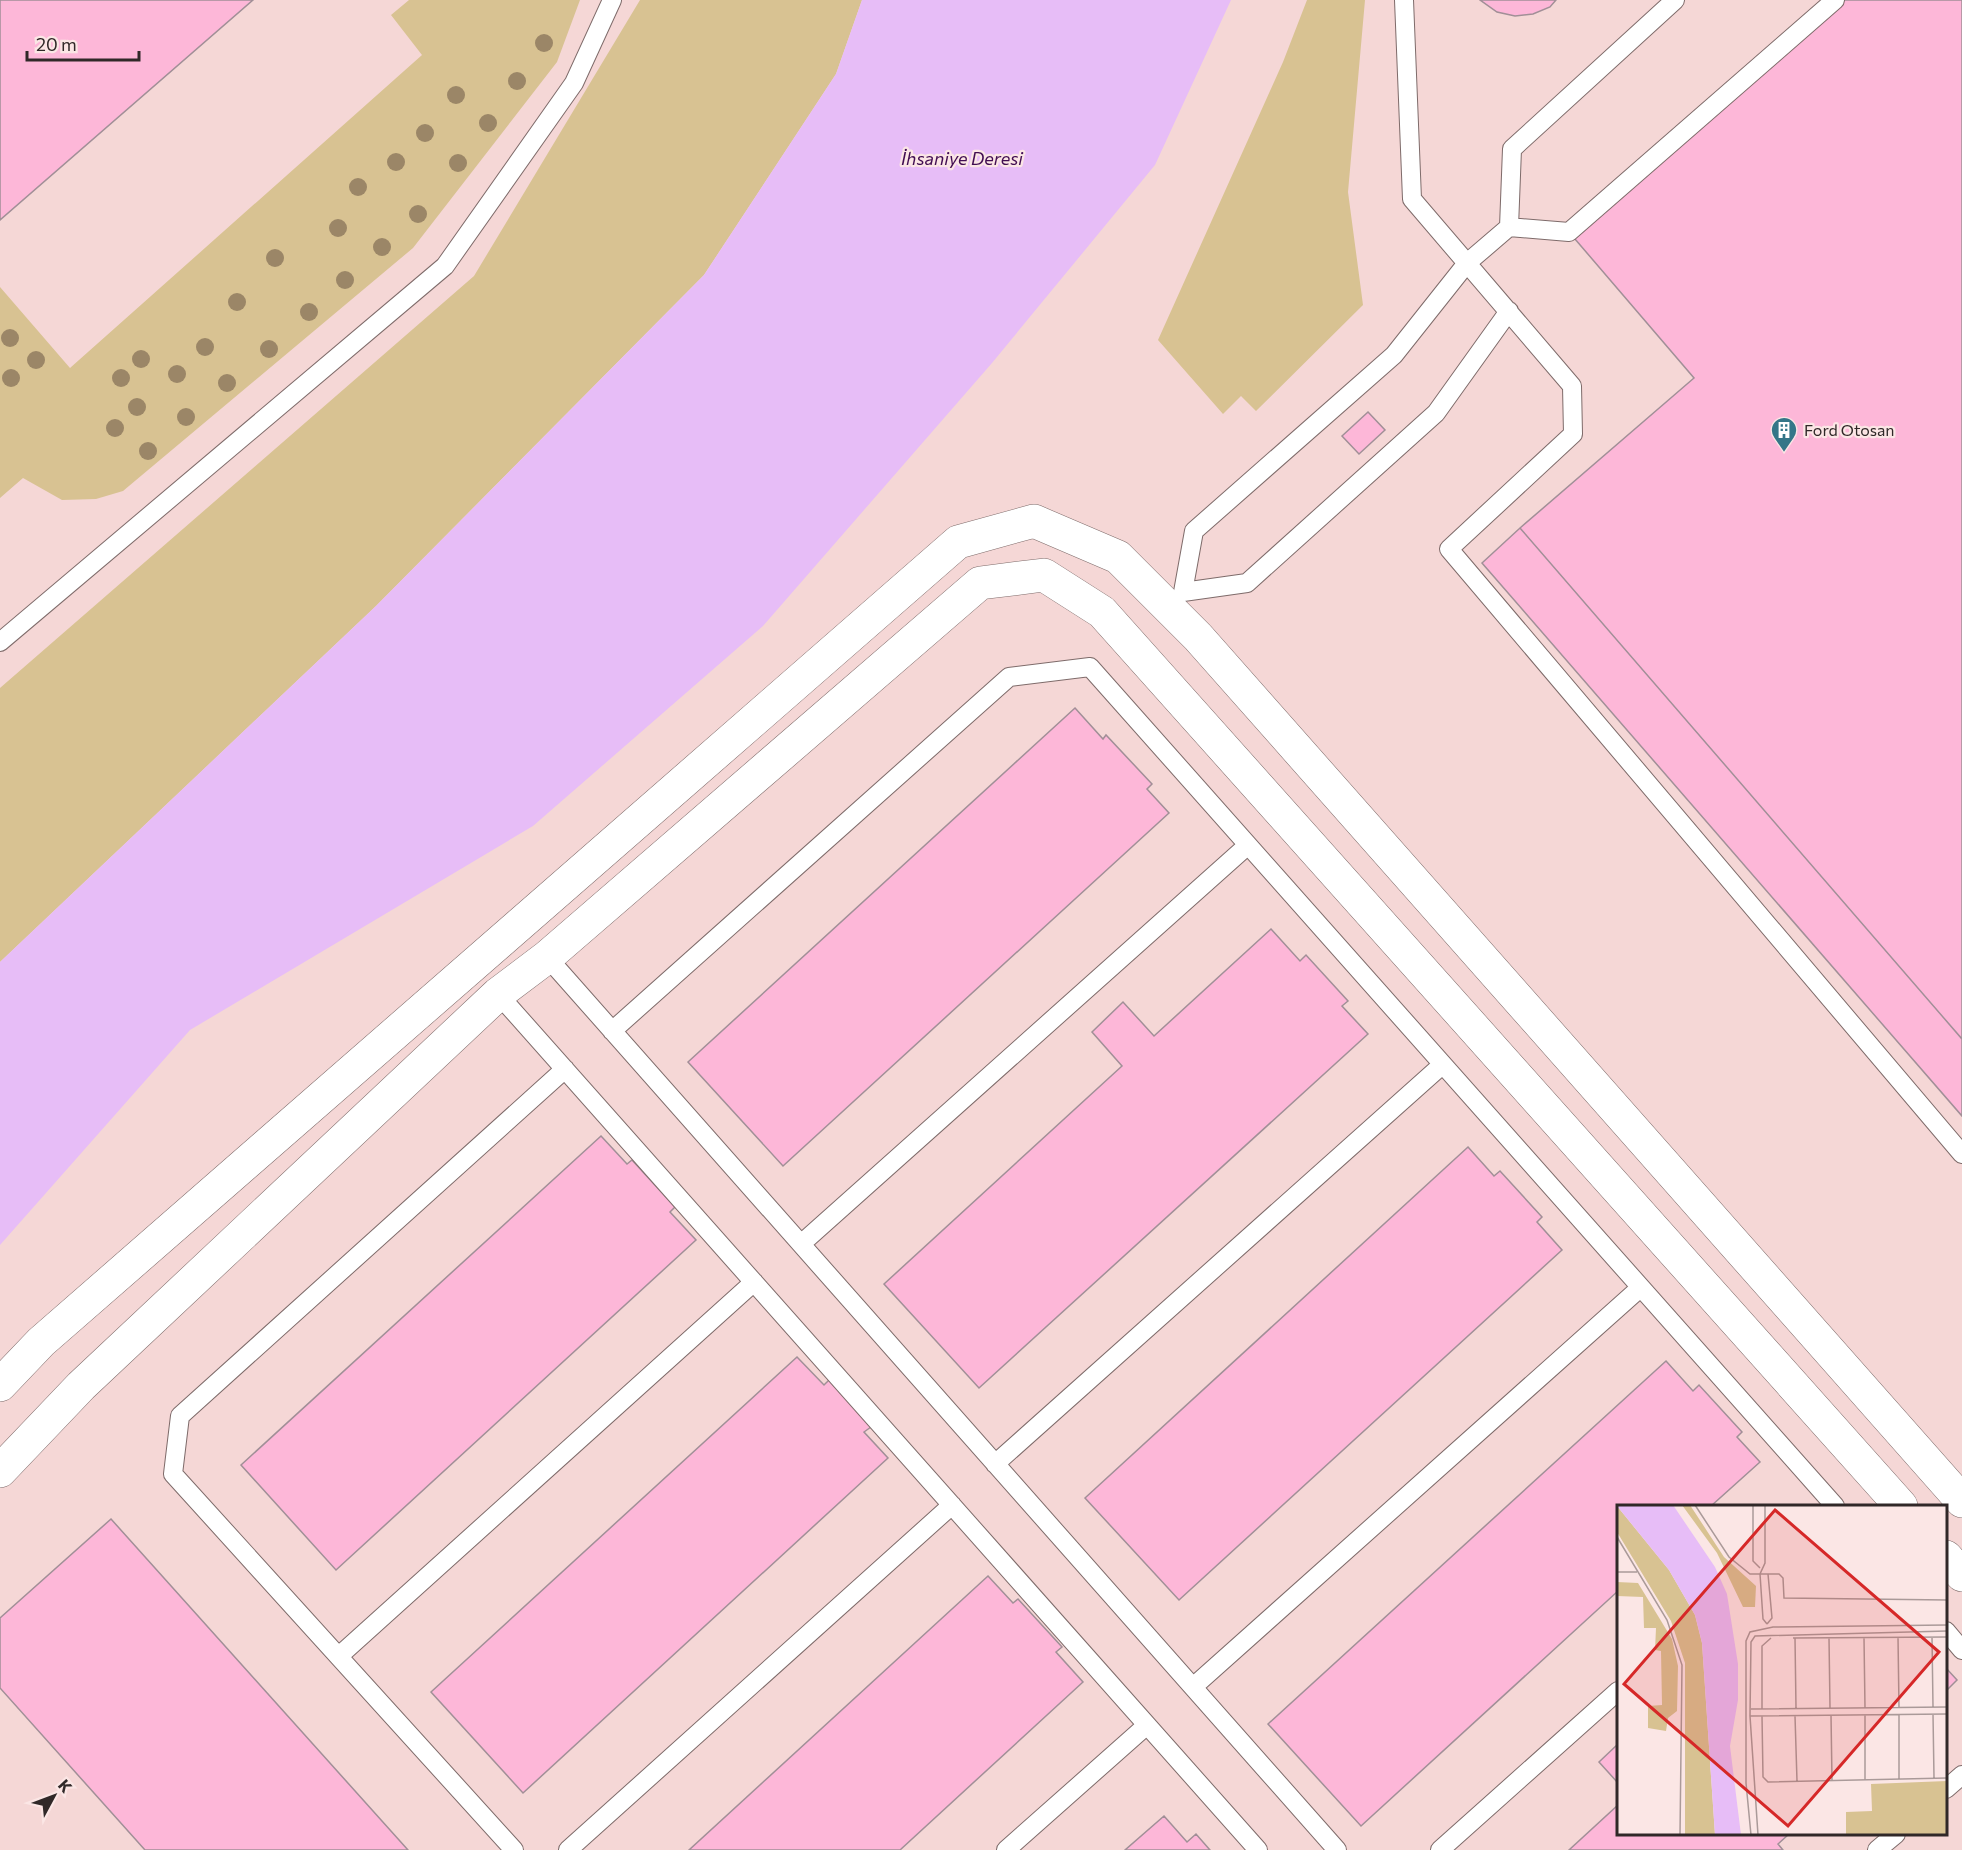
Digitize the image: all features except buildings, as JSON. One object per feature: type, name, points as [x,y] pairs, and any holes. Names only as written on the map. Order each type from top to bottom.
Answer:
[{"type":"main road","points":[[0,1385],[50,1334],[958,542],[1034,521],[1118,557],[1198,637],[1962,1502]]},
{"type":"main road","points":[[0,1472],[81,1386],[498,994],[547,957],[980,583],[1044,575],[1102,612],[1900,1505]]},
{"type":"main road","points":[[1947,1558],[1962,1575]]},
{"type":"lane","points":[[0,642],[446,266],[574,83],[612,0]]},
{"type":"lane","points":[[1404,0],[1412,199],[1572,386],[1572,434],[1449,549],[1962,1154]]},
{"type":"lane","points":[[1509,227],[1512,149],[1675,0]]},
{"type":"lane","points":[[1509,311],[1436,413],[1247,583],[1183,592],[1194,531],[1394,355],[1467,263],[1509,227],[1569,232],[1835,0]]},
{"type":"lane","points":[[612,1031],[1009,677],[1090,667],[1830,1505]]},
{"type":"lane","points":[[801,1244],[1248,845]]},
{"type":"lane","points":[[547,957],[1337,1850]]},
{"type":"lane","points":[[498,994],[1258,1850]]},
{"type":"lane","points":[[995,1464],[1442,1065]]},
{"type":"lane","points":[[514,1850],[173,1474],[180,1416],[565,1069]]},
{"type":"lane","points":[[339,1656],[754,1282]]},
{"type":"lane","points":[[1192,1687],[1640,1288]]},
{"type":"lane","points":[[568,1850],[952,1505]]},
{"type":"lane","points":[[1947,1632],[1962,1650]]},
{"type":"lane","points":[[1440,1850],[1617,1691]]},
{"type":"lane","points":[[1006,1850],[1147,1725]]},
{"type":"lane","points":[[1947,1788],[1962,1774]]},
{"type":"lane","points":[[1877,1850],[1894,1835]]},
{"type":"shaded area","points":[[0,0],[1962,0],[1962,1850],[0,1850]]},
{"type":"shaded area","points":[[409,0],[580,0],[557,62],[413,248],[123,491],[96,499],[62,500],[23,478],[0,498],[0,287],[70,368],[422,55],[391,15]]},
{"type":"shaded area","points":[[640,0],[862,0],[836,74],[704,275],[376,606],[0,962],[0,688],[474,276]]},
{"type":"shaded area","points":[[1307,0],[1365,0],[1348,192],[1363,305],[1256,411],[1241,396],[1223,414],[1158,340],[1283,62]]},
{"type":"water","name":"İhsaniye Deresi","points":[[862,0],[1231,0],[1155,165],[992,363],[763,626],[533,826],[190,1030],[0,1245],[0,962],[376,606],[704,275],[836,74]]},
{"type":"place","name":"Ford Otosan","points":[[1784,453]]}]
